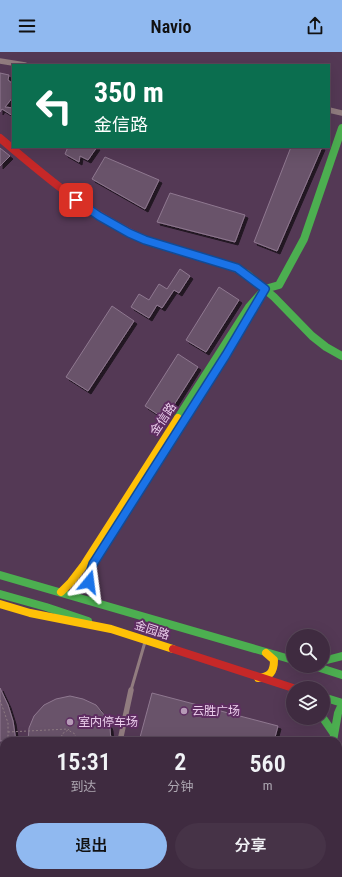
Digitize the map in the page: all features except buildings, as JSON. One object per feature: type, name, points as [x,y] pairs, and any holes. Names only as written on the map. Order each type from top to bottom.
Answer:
[{"type":"street","points":[[0,61],[19,64]]},
{"type":"street","points":[[330,110],[342,113]]},
{"type":"street","points":[[265,289],[279,285],[304,239],[342,128]]},
{"type":"street","points":[[0,138],[12,148]]},
{"type":"street","points":[[12,148],[76,200],[120,228],[157,244],[237,268],[265,289],[315,340],[328,350],[342,356]]},
{"type":"street","name":"金信路","points":[[96,602],[91,593],[89,582],[93,564],[226,355],[265,289]]},
{"type":"street","name":"金信路","points":[[61,592],[84,565],[249,307],[265,289]]},
{"type":"street","name":"金园路","points":[[0,575],[286,658]]},
{"type":"street","points":[[0,594],[70,614],[111,629]]},
{"type":"street","name":"金园路","points":[[0,604],[30,613],[111,629],[286,686]]},
{"type":"street","points":[[258,678],[266,677],[272,673],[274,668],[274,660],[262,651]]},
{"type":"street","points":[[330,659],[342,656]]},
{"type":"street","points":[[330,671],[342,675]]},
{"type":"street","points":[[121,737],[131,690]]},
{"type":"street","points":[[330,699],[342,703],[338,713],[334,737]]},
{"type":"street","points":[[327,725],[333,737]]},
{"type":"lane","points":[[131,690],[145,641]]},
{"type":"path","points":[[0,700],[8,723],[8,737]]},
{"type":"path","points":[[8,732],[68,729],[75,734],[75,737]]},
{"type":"path","points":[[62,737],[62,734],[69,730]]},
{"type":"traffic: fast","points":[[265,289],[279,285],[304,239],[342,128]]},
{"type":"traffic: fast","points":[[153,243],[231,266],[247,274],[274,297],[312,336],[326,347],[342,356]]},
{"type":"traffic: fast","points":[[178,418],[249,307],[265,289]]},
{"type":"traffic: fast","points":[[96,602],[92,593],[91,583],[93,564],[239,333]]},
{"type":"traffic: fast","points":[[0,575],[286,658]]},
{"type":"traffic: fast","points":[[0,594],[88,621]]},
{"type":"traffic: fast","points":[[330,659],[342,656]]},
{"type":"traffic: fast","points":[[330,671],[342,675]]},
{"type":"traffic: fast","points":[[330,699],[342,703]]},
{"type":"traffic: fast","points":[[334,737],[338,713],[342,704]]},
{"type":"traffic: fast","points":[[328,725],[334,734]]},
{"type":"traffic: slow","points":[[61,592],[84,565],[178,418]]},
{"type":"traffic: slow","points":[[0,604],[30,613],[111,629],[173,649]]},
{"type":"traffic: slow","points":[[258,678],[268,675],[273,668],[274,660],[266,653]]},
{"type":"traffic: jam","points":[[0,138],[73,197],[111,222],[153,243]]},
{"type":"traffic: jam","points":[[173,649],[286,686]]},
{"type":"place","name":"云胜广场","points":[[184,711]]},
{"type":"place","name":"室内停车场","points":[[70,722]]},
{"type":"route","points":[[76,200],[99,216],[129,233],[157,244],[237,268],[265,289],[254,310],[226,355],[93,564],[89,582]]}]
